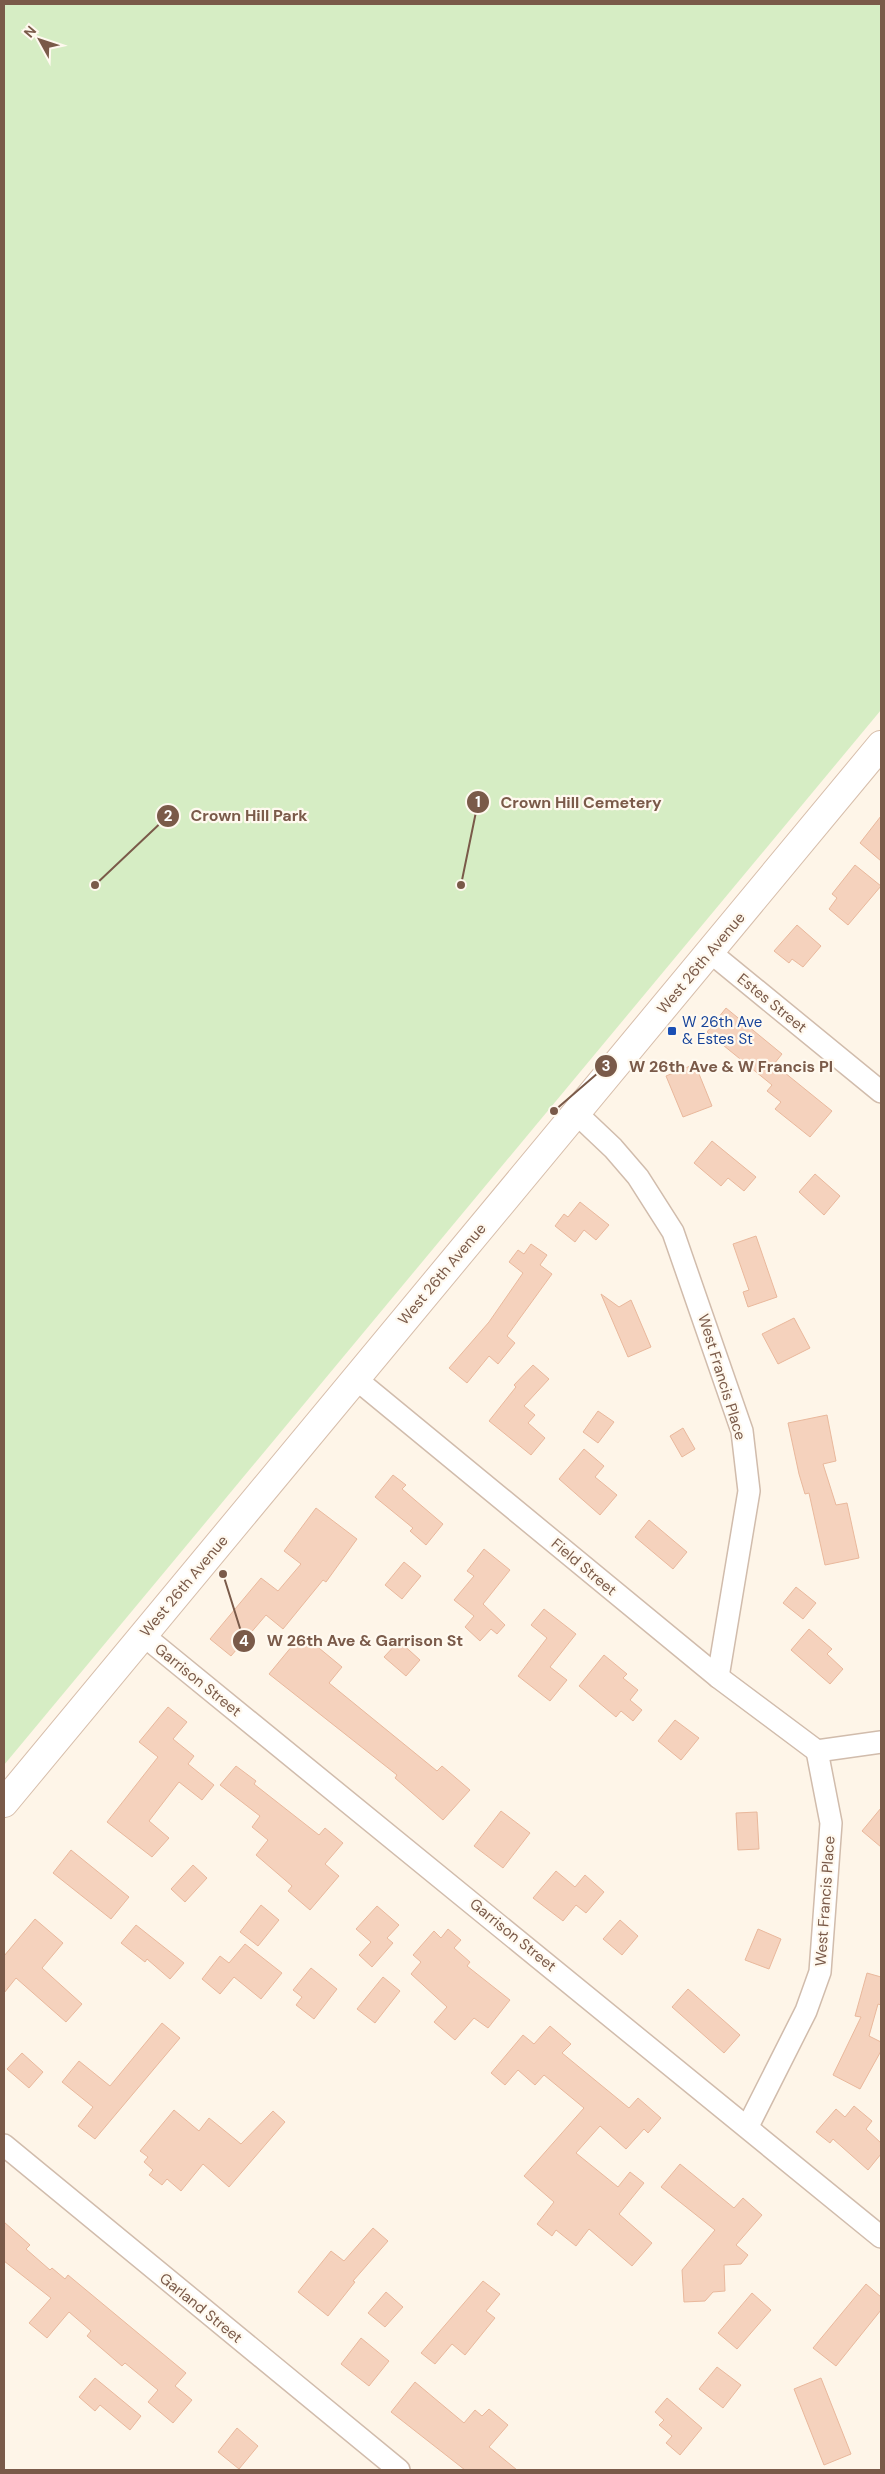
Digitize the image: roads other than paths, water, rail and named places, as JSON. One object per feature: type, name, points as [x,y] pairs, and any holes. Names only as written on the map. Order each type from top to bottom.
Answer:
[{"type":"street","name":"West 26th Avenue","points":[[4,1803],[881,746]]},
{"type":"street","name":"Estes Street","points":[[710,952],[881,1092]]},
{"type":"street","name":"West Francis Place","points":[[576,1113],[613,1148],[638,1177],[673,1232],[742,1431],[749,1491],[718,1678]]},
{"type":"street","name":"Field Street","points":[[356,1379],[718,1678],[816,1750]]},
{"type":"street","name":"Garrison Street","points":[[143,1635],[748,2126],[881,2237]]},
{"type":"street","points":[[816,1750],[881,1742]]},
{"type":"street","name":"West Francis Place","points":[[748,2126],[806,2011],[820,1972],[831,1823],[816,1750]]},
{"type":"street","name":"Garland Street","points":[[4,2145],[399,2470]]},
{"type":"place","name":"Crown Hill Park","points":[[95,885]]},
{"type":"place","name":"Crown Hill Cemetery","points":[[461,885]]},
{"type":"place","name":"W 26th Ave & Estes St","points":[[672,1031]]},
{"type":"place","name":"W 26th Ave & W Francis Pl","points":[[554,1111]]},
{"type":"place","name":"W 26th Ave & Garrison St","points":[[223,1574]]}]
